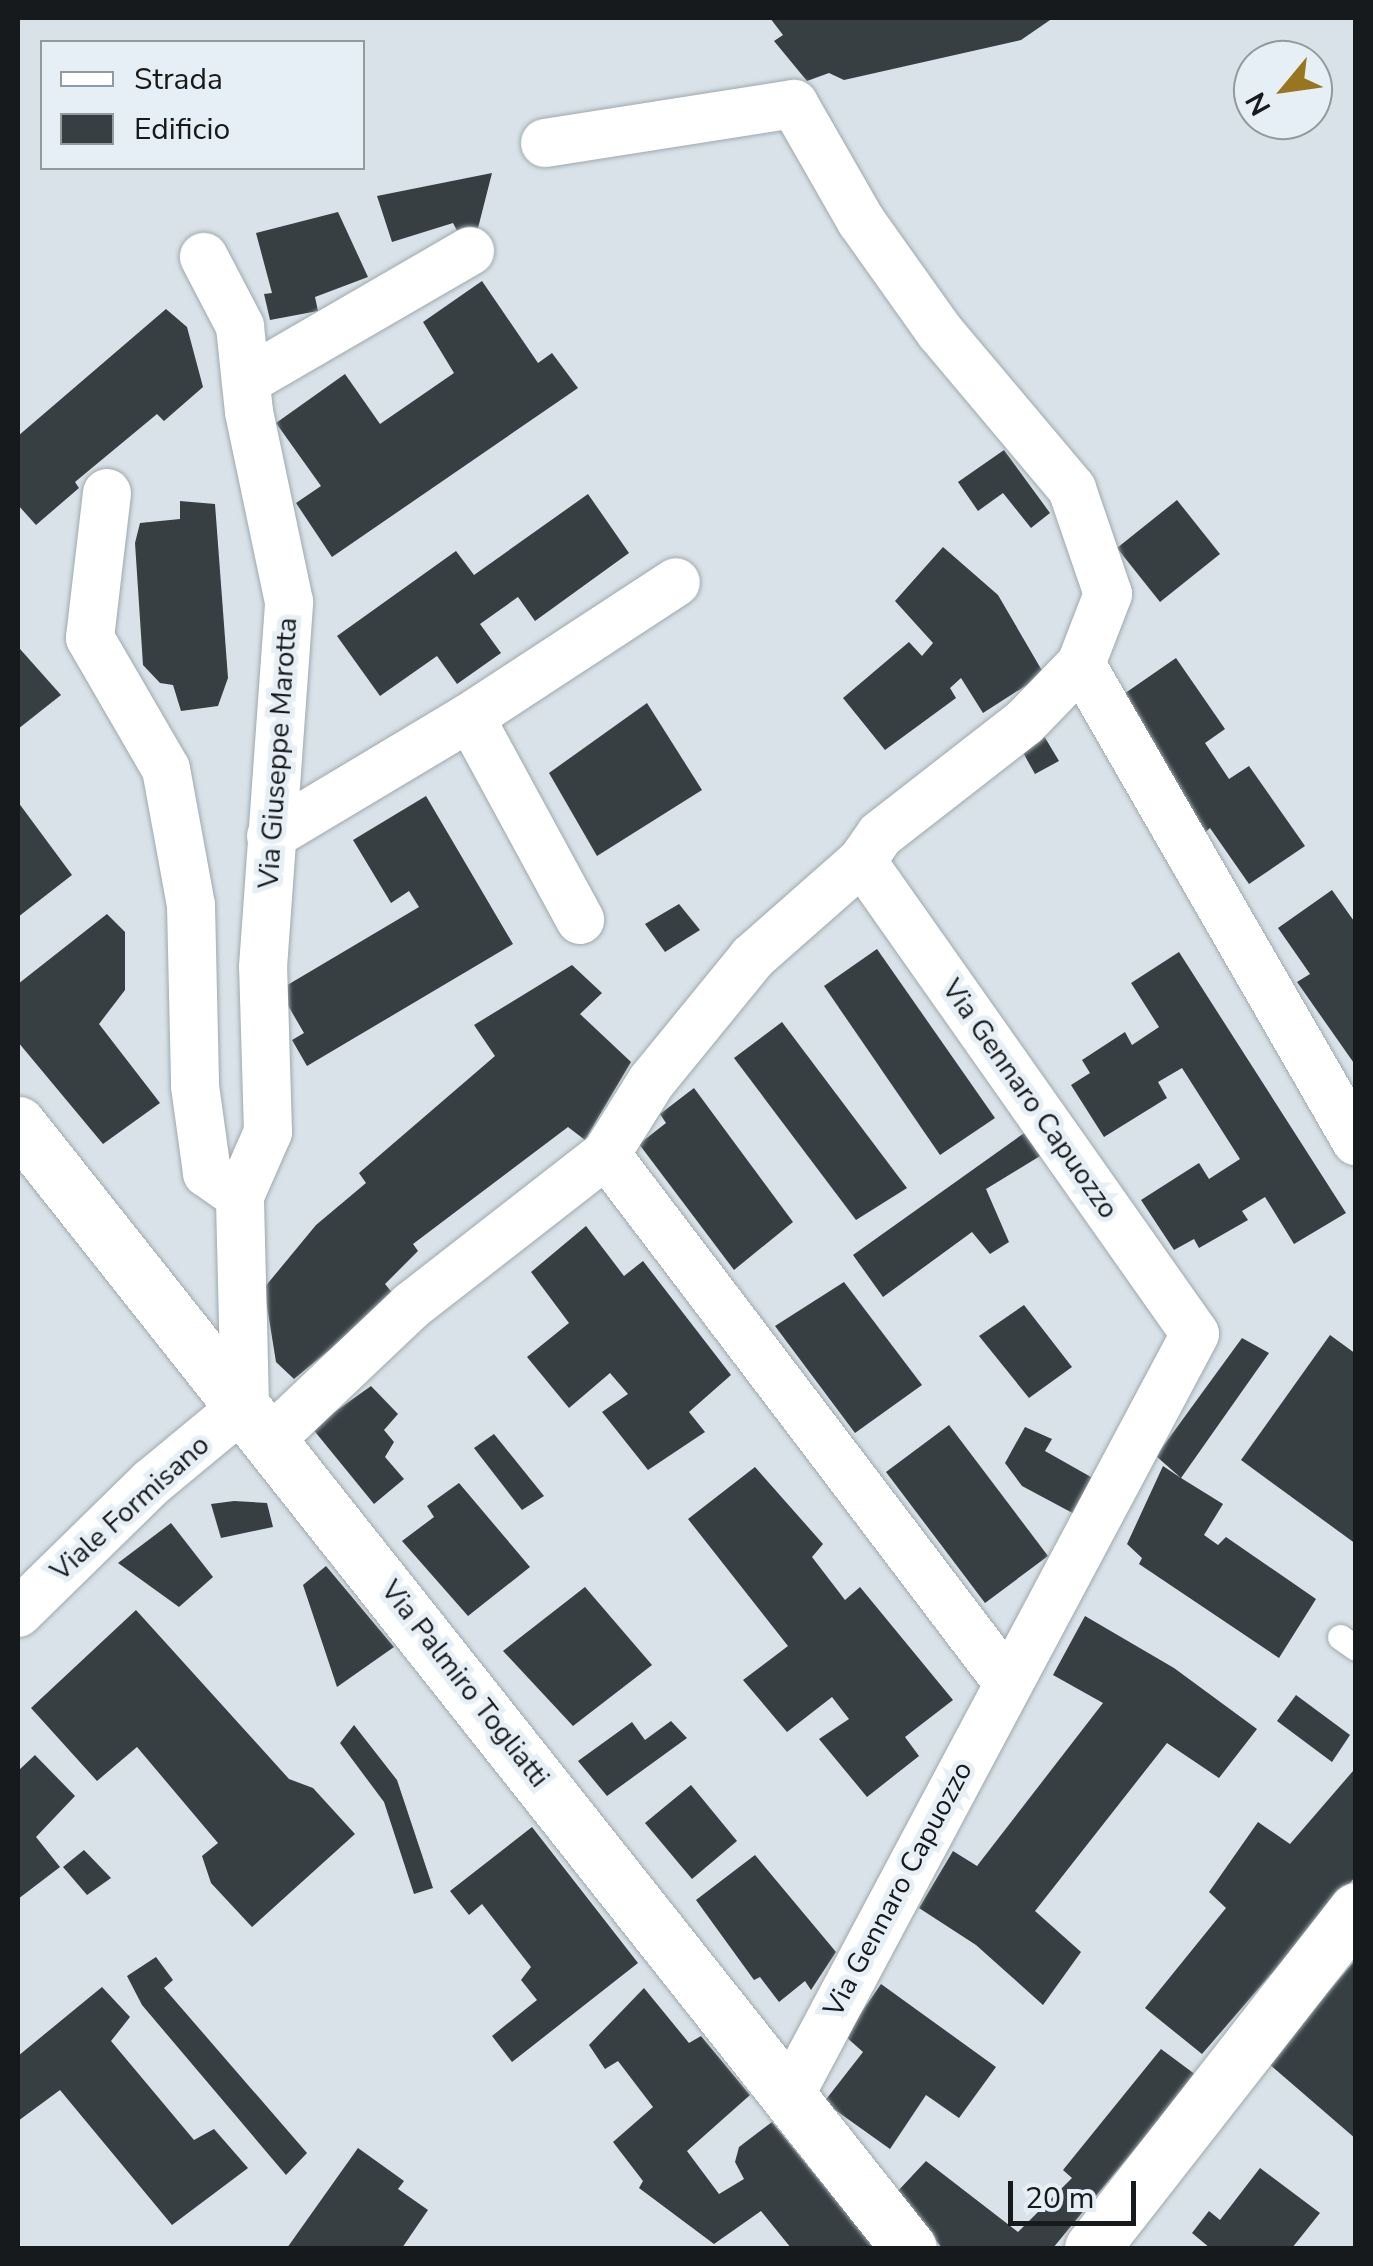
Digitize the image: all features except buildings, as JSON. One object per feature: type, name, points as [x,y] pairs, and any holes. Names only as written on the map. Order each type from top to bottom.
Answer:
[{"type":"street","points":[[259,1421],[606,1154],[651,1082],[753,957],[862,861],[880,835],[1025,722],[1081,664],[1108,594],[1072,489],[940,332],[862,221],[794,104],[544,142]]},
{"type":"street","points":[[246,381],[470,251]]},
{"type":"street","name":"Via Giuseppe Marotta","points":[[204,257],[240,326],[246,381],[289,602],[263,966],[268,1132],[240,1196],[259,1421]]},
{"type":"street","points":[[107,494],[90,638],[166,769],[191,905],[194,1086],[207,1173],[240,1196]]},
{"type":"street","points":[[271,836],[470,717],[676,582]]},
{"type":"street","points":[[1081,664],[1356,1141]]},
{"type":"street","points":[[470,717],[580,920]]},
{"type":"street","name":"Via Gennaro Capuozzo","points":[[789,2097],[1195,1334],[862,861]]},
{"type":"street","name":"Via Palmiro Togliatti","points":[[18,1124],[259,1421],[908,2248]]},
{"type":"street","points":[[606,1154],[1007,1682]]},
{"type":"street","name":"Viale Formisano","points":[[18,1613],[152,1482],[259,1421]]},
{"type":"street","points":[[1092,2248],[1356,1910]]}]
